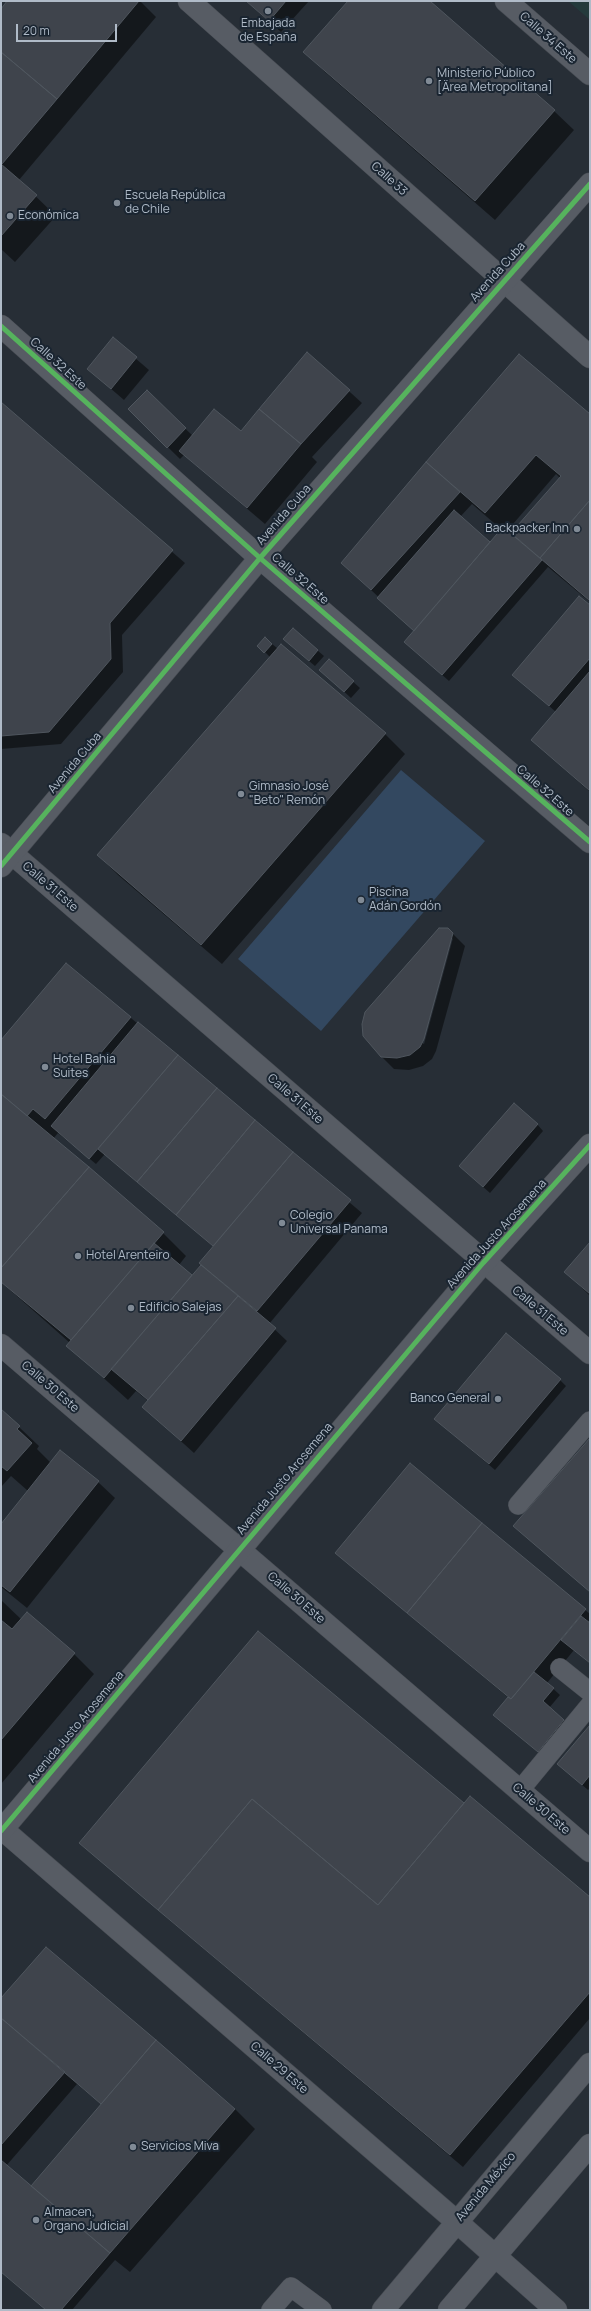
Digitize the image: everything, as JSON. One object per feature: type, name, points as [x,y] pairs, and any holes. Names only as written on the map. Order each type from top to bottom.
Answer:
[{"type":"street","name":"Calle 33","points":[[189,1],[590,357]]},
{"type":"street","name":"Calle 34 Este","points":[[506,1],[590,74]]},
{"type":"street","name":"Avenida Cuba","points":[[4,855],[260,558],[590,184]]},
{"type":"street","name":"Calle 32 Este","points":[[1,326],[260,558],[590,842]]},
{"type":"street","name":"Calle 31 Este","points":[[4,855],[590,1353]]},
{"type":"street","name":"Avenida Justo Arosemena","points":[[1,1830],[483,1263],[590,1145]]},
{"type":"street","name":"Calle 30 Este","points":[[1,1345],[590,1851]]},
{"type":"street","name":"Calle 29 Este","points":[[1,1830],[457,2222],[556,2310]]},
{"type":"street","name":"Avenida México","points":[[383,2310],[590,2064]]},
{"type":"street","points":[[449,2310],[590,2145]]},
{"type":"lane","points":[[518,1505],[590,1421]]},
{"type":"lane","points":[[560,1668],[590,1692]]},
{"type":"lane","points":[[520,1790],[590,1705]]},
{"type":"lane","points":[[271,2310],[291,2287],[322,2310]]},
{"type":"green space","points":[[568,1],[590,1],[590,20]]},
{"type":"water","name":"Piscina Adán Gordón","points":[[401,770],[485,841],[321,1031],[238,959]]},
{"type":"building","points":[[7,1],[139,1],[57,99],[1,52],[1,9]]},
{"type":"building","name":"Embajada de España","points":[[246,1],[286,1],[269,21]]},
{"type":"building","name":"Ministerio Público [Ärea Metropolitana]","points":[[348,1],[430,1],[555,110],[475,201],[303,52]]},
{"type":"building","points":[[1,52],[57,99],[2,164],[1,164]]},
{"type":"building","name":"Económica","points":[[1,164],[37,195],[1,236]]},
{"type":"building","points":[[113,337],[137,357],[111,389],[87,369]]},
{"type":"building","points":[[307,352],[350,390],[301,444],[259,409]]},
{"type":"building","points":[[519,354],[590,414],[590,500],[540,558],[511,533],[561,476],[536,455],[485,513],[426,462]]},
{"type":"building","points":[[147,390],[186,428],[167,448],[128,409]]},
{"type":"building","points":[[1,402],[173,550],[110,623],[111,659],[49,732],[1,736]]},
{"type":"building","points":[[214,409],[241,431],[259,409],[301,444],[247,508],[179,451]]},
{"type":"building","points":[[426,462],[460,492],[371,590],[341,563]]},
{"type":"building","name":"Backpacker Inn","points":[[590,500],[590,601],[540,558]]},
{"type":"building","points":[[454,510],[490,542],[414,631],[377,598]]},
{"type":"building","points":[[503,527],[542,560],[442,675],[404,642]]},
{"type":"building","points":[[579,596],[590,605],[590,658],[549,706],[512,675]]},
{"type":"building","points":[[293,628],[318,650],[309,661],[283,639]]},
{"type":"building","points":[[265,637],[272,644],[264,653],[257,646]]},
{"type":"building","name":"Gimnasio José \"Beto\" Remón","points":[[281,644],[386,733],[201,945],[97,855]]},
{"type":"building","points":[[329,659],[354,681],[344,692],[319,670]]},
{"type":"building","points":[[590,671],[590,791],[531,740]]},
{"type":"building","points":[[439,928],[448,928],[453,933],[424,1039],[420,1047],[410,1055],[397,1058],[381,1057],[363,1036],[362,1024],[365,1012]]},
{"type":"building","name":"Hotel Bahia Suites","points":[[66,963],[131,1017],[45,1119],[33,1109],[27,1116],[1,1094],[1,1040]]},
{"type":"building","points":[[138,1022],[178,1055],[89,1159],[51,1126]]},
{"type":"building","points":[[178,1055],[217,1088],[137,1182],[98,1149]]},
{"type":"building","points":[[217,1088],[255,1120],[176,1215],[137,1182]]},
{"type":"building","points":[[1,1094],[89,1167],[1,1268]]},
{"type":"building","points":[[514,1103],[538,1124],[483,1187],[459,1166]]},
{"type":"building","points":[[255,1120],[293,1152],[213,1246],[176,1215]]},
{"type":"building","name":"Colegio Universal Panama","points":[[293,1152],[351,1200],[257,1311],[199,1263]]},
{"type":"building","name":"Hotel Arenteiro","points":[[89,1167],[164,1232],[71,1340],[1,1282],[1,1268]]},
{"type":"building","points":[[590,1242],[590,1294],[564,1272]]},
{"type":"building","name":"Edificio Salejas","points":[[154,1243],[192,1275],[104,1378],[66,1346]]},
{"type":"building","points":[[201,1265],[238,1296],[148,1400],[111,1369]]},
{"type":"building","points":[[238,1296],[276,1328],[181,1441],[142,1407]]},
{"type":"building","name":"Banco General","points":[[506,1333],[561,1379],[489,1464],[434,1419]]},
{"type":"building","points":[[1,1409],[20,1426],[17,1429],[32,1443],[7,1471],[1,1466]]},
{"type":"building","points":[[590,1438],[590,1592],[513,1526]]},
{"type":"building","points":[[60,1450],[99,1481],[10,1592],[1,1585],[1,1524]]},
{"type":"building","points":[[410,1463],[482,1523],[407,1613],[335,1553]]},
{"type":"building","points":[[482,1523],[586,1609],[511,1699],[407,1613]]},
{"type":"building","points":[[27,1612],[75,1653],[1,1740],[1,1620],[12,1629]]},
{"type":"building","points":[[581,1616],[590,1623],[590,1663],[561,1640]]},
{"type":"building","points":[[258,1631],[464,1803],[378,1905],[252,1799],[158,1910],[79,1843]]},
{"type":"building","points":[[534,1672],[554,1688],[543,1701],[564,1720],[538,1752],[493,1715],[508,1697],[511,1699]]},
{"type":"building","points":[[590,1725],[590,1775],[582,1785],[557,1764]]},
{"type":"building","points":[[470,1796],[590,1897],[590,1992],[450,2155],[158,1910],[252,1799],[378,1905]]},
{"type":"building","points":[[46,1947],[156,2040],[101,2104],[1,2018],[1,1998]]},
{"type":"building","points":[[1,2018],[65,2072],[1,2145]]},
{"type":"building","name":"Servicios Miva","points":[[156,2040],[235,2109],[110,2253],[31,2186]]},
{"type":"building","name":"Almacen, Organo Judicial","points":[[1,2160],[110,2253],[61,2310],[46,2310],[1,2272]]},
{"type":"cycle path","points":[[1,866],[260,558],[590,184]]},
{"type":"cycle path","points":[[1,326],[260,558],[590,842]]},
{"type":"cycle path","points":[[1,1831],[483,1263],[590,1145]]},
{"type":"place","name":"Embajada de España","points":[[268,11]]},
{"type":"place","name":"Ministerio Público [Ärea Metropolitana]","points":[[429,81]]},
{"type":"place","name":"Escuela República de Chile","points":[[117,203]]},
{"type":"place","name":"Económica","points":[[10,216]]},
{"type":"place","name":"Backpacker Inn","points":[[577,529]]},
{"type":"place","name":"Gimnasio José \"Beto\" Remón","points":[[241,794]]},
{"type":"place","name":"Piscina Adán Gordón","points":[[361,900]]},
{"type":"place","name":"Hotel Bahia Suites","points":[[45,1067]]},
{"type":"place","name":"Colegio Universal Panama","points":[[282,1223]]},
{"type":"place","name":"Hotel Arenteiro","points":[[78,1256]]},
{"type":"place","name":"Edificio Salejas","points":[[131,1308]]},
{"type":"place","name":"Banco General","points":[[498,1399]]},
{"type":"place","name":"Servicios Miva","points":[[133,2147]]},
{"type":"place","name":"Almacen, Organo Judicial","points":[[36,2220]]}]
